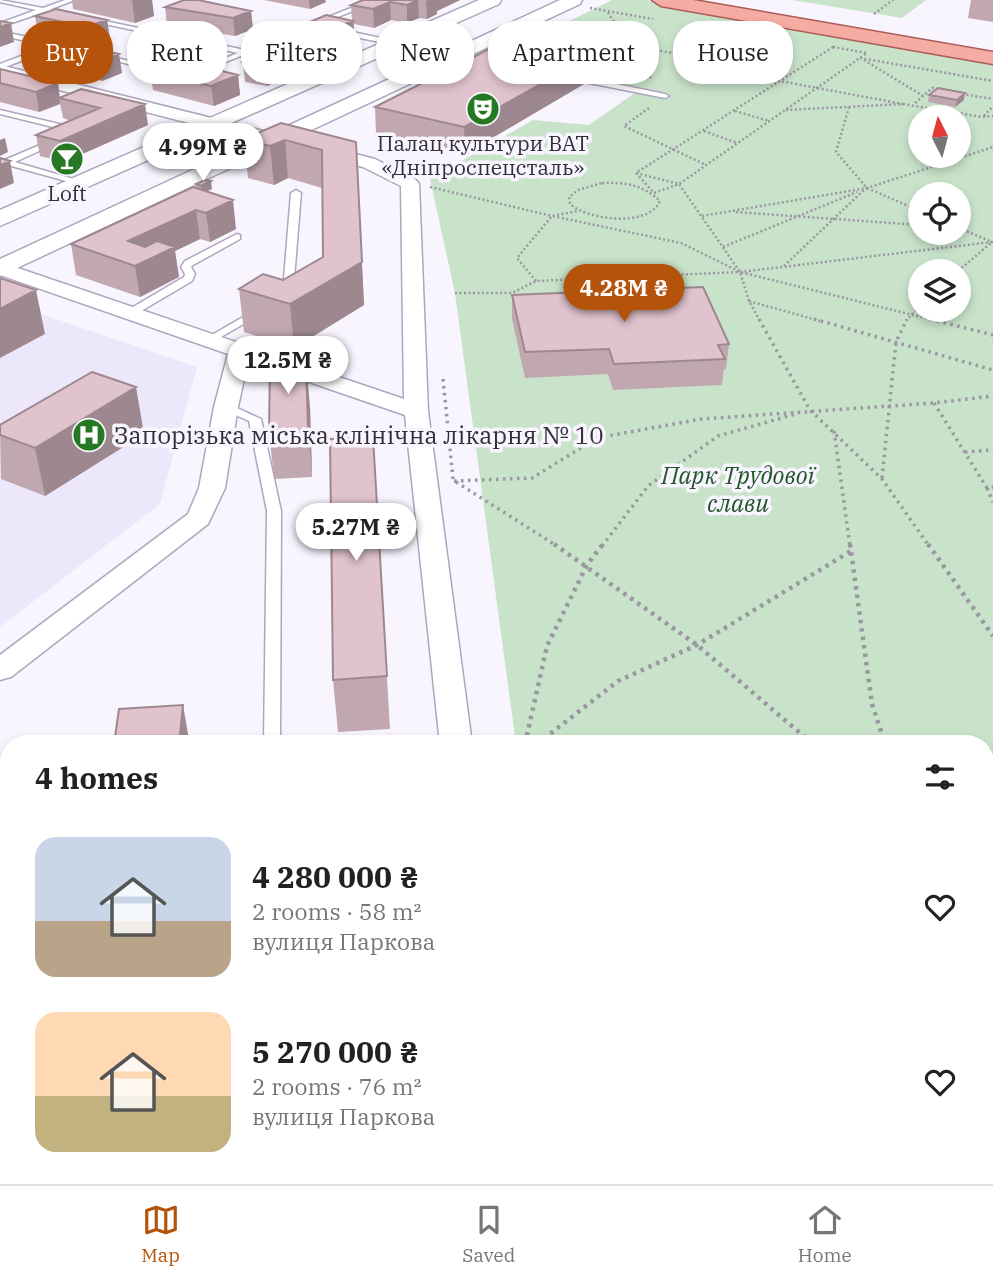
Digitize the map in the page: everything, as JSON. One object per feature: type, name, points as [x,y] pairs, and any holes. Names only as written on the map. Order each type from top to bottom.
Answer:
[{"type":"main road","points":[[717,0],[993,49]]},
{"type":"main road","points":[[659,10],[752,16],[993,58]]},
{"type":"street","points":[[445,21],[493,0]]},
{"type":"street","points":[[533,21],[582,3]]},
{"type":"street","points":[[0,268],[277,139],[467,56],[488,44]]},
{"type":"street","points":[[0,219],[376,51]]},
{"type":"street","points":[[0,68],[369,163],[410,184],[416,411],[455,735]]},
{"type":"street","points":[[0,268],[416,411]]},
{"type":"street","points":[[0,670],[199,518],[212,488],[226,407],[240,350]]},
{"type":"lane","points":[[0,0],[70,16]]},
{"type":"lane","points":[[0,25],[72,0]]},
{"type":"lane","points":[[327,21],[377,0]]},
{"type":"lane","points":[[83,19],[241,52]]},
{"type":"lane","points":[[0,33],[21,38]]},
{"type":"lane","points":[[113,59],[182,74],[196,72],[241,55]]},
{"type":"lane","points":[[0,68],[21,60]]},
{"type":"lane","points":[[0,82],[19,75]]},
{"type":"lane","points":[[606,84],[665,96]]},
{"type":"lane","points":[[0,112],[79,132],[3,164]]},
{"type":"lane","points":[[3,164],[81,184]]},
{"type":"lane","points":[[279,299],[290,289],[296,192]]},
{"type":"lane","points":[[132,312],[188,279],[190,274],[186,267],[190,263],[237,237]]},
{"type":"lane","points":[[210,339],[268,306]]},
{"type":"lane","points":[[226,407],[255,419],[274,511],[272,735]]},
{"type":"path","points":[[874,13],[892,0]]},
{"type":"path","points":[[614,21],[607,11],[659,10]]},
{"type":"path","points":[[741,21],[752,16]]},
{"type":"path","points":[[816,47],[830,50]]},
{"type":"path","points":[[636,173],[654,193],[660,201],[657,208],[647,214],[631,218],[593,217],[578,211],[570,204],[569,197],[576,190],[589,185],[625,184],[654,193],[679,184],[867,53],[834,47],[793,73]]},
{"type":"path","points":[[860,58],[993,81]]},
{"type":"path","points":[[860,58],[923,96]]},
{"type":"path","points":[[793,83],[903,104]]},
{"type":"path","points":[[636,173],[775,84]]},
{"type":"path","points":[[914,104],[932,88],[944,90]]},
{"type":"path","points":[[957,93],[993,99]]},
{"type":"path","points":[[665,96],[624,126],[706,165]]},
{"type":"path","points":[[784,110],[914,104],[982,117],[993,116]]},
{"type":"path","points":[[982,117],[993,106]]},
{"type":"path","points":[[849,107],[836,152],[867,188],[908,206]]},
{"type":"path","points":[[734,111],[769,121]]},
{"type":"path","points":[[703,131],[737,143]]},
{"type":"path","points":[[723,247],[867,188],[993,147]]},
{"type":"path","points":[[636,173],[679,184],[740,272],[749,300],[810,410],[834,430],[882,479],[993,636]]},
{"type":"path","points":[[410,184],[681,243],[740,272],[908,314]]},
{"type":"path","points":[[702,216],[867,188]]},
{"type":"path","points":[[783,267],[867,188]]},
{"type":"path","points":[[536,281],[517,258],[552,216],[578,211]]},
{"type":"path","points":[[729,212],[908,224]]},
{"type":"path","points":[[971,233],[993,242]]},
{"type":"path","points":[[455,293],[512,293],[536,281],[740,272],[993,242]]},
{"type":"path","points":[[971,260],[993,242]]},
{"type":"path","points":[[749,300],[993,370]]},
{"type":"path","points":[[882,479],[895,342],[908,318]]},
{"type":"path","points":[[942,322],[993,335]]},
{"type":"path","points":[[442,373],[455,495]]},
{"type":"path","points":[[454,481],[532,478],[597,438],[701,419],[933,403],[993,396]]},
{"type":"path","points":[[933,403],[987,488],[993,502]]},
{"type":"path","points":[[527,735],[547,646],[587,565],[648,486],[718,436],[810,410]]},
{"type":"path","points":[[834,430],[873,704],[882,735]]},
{"type":"path","points":[[965,452],[993,450]]},
{"type":"path","points":[[454,481],[587,565],[697,645],[802,735]]},
{"type":"path","points":[[987,488],[993,487]]},
{"type":"path","points":[[549,735],[618,681],[697,645],[851,551]]},
{"type":"shaded area","name":"Запорізька міська клінічна лікарня № 10","points":[[0,300],[197,367],[160,504],[0,627]]},
{"type":"green space","name":"Парк Трудової слави","points":[[612,0],[646,0],[764,21],[673,21],[673,84],[793,84],[793,26],[993,62],[993,735],[515,735],[455,293],[430,179],[533,120],[589,125],[642,88],[622,84],[659,84],[659,21],[569,21]]},
{"type":"green space","points":[[792,0],[926,0],[902,18]]},
{"type":"building","points":[[184,0],[198,0],[251,11],[233,18],[165,7]]},
{"type":"building","points":[[363,0],[418,0],[407,5],[390,2],[373,9],[351,5]]},
{"type":"building","points":[[56,9],[107,20],[58,21],[35,16]]},
{"type":"building","points":[[326,15],[353,21],[312,21]]},
{"type":"building","points":[[0,21],[11,23],[0,27]]},
{"type":"building","points":[[488,50],[488,84],[541,84],[464,127],[375,107],[420,84],[474,84],[474,57]]},
{"type":"building","points":[[0,69],[21,74],[21,84],[56,84],[36,92],[0,83]]},
{"type":"building","points":[[227,72],[238,75],[227,79]]},
{"type":"building","points":[[938,88],[965,93],[957,100],[929,95]]},
{"type":"building","points":[[81,89],[145,104],[60,141],[36,135],[100,108],[59,98]]},
{"type":"building","points":[[281,123],[356,142],[362,262],[290,304],[239,289],[263,274],[283,280],[323,257],[322,150],[285,140],[270,146],[244,139]]},
{"type":"building","points":[[0,158],[10,161],[0,165]]},
{"type":"building","points":[[205,180],[211,181],[201,186],[196,184]]},
{"type":"building","points":[[193,187],[233,200],[206,213],[196,210],[128,241],[145,247],[157,241],[175,247],[135,266],[71,244]]},
{"type":"building","points":[[0,278],[36,290],[0,309]]},
{"type":"building","points":[[703,287],[729,344],[718,345],[725,359],[614,364],[609,349],[525,352],[512,295]]},
{"type":"building","points":[[306,361],[308,429],[269,431],[270,363]]},
{"type":"building","points":[[92,372],[136,387],[35,448],[0,435],[0,425]]},
{"type":"building","points":[[373,437],[387,676],[333,680],[330,439]]},
{"type":"building","points":[[183,705],[180,735],[115,735],[119,709]]},
{"type":"place","name":"Палац культури ВАТ «Дніпроспецсталь»","points":[[483,109]]},
{"type":"place","name":"Loft","points":[[67,159]]},
{"type":"place","name":"Запорізька міська клінічна лікарня № 10","points":[[89,435]]}]
